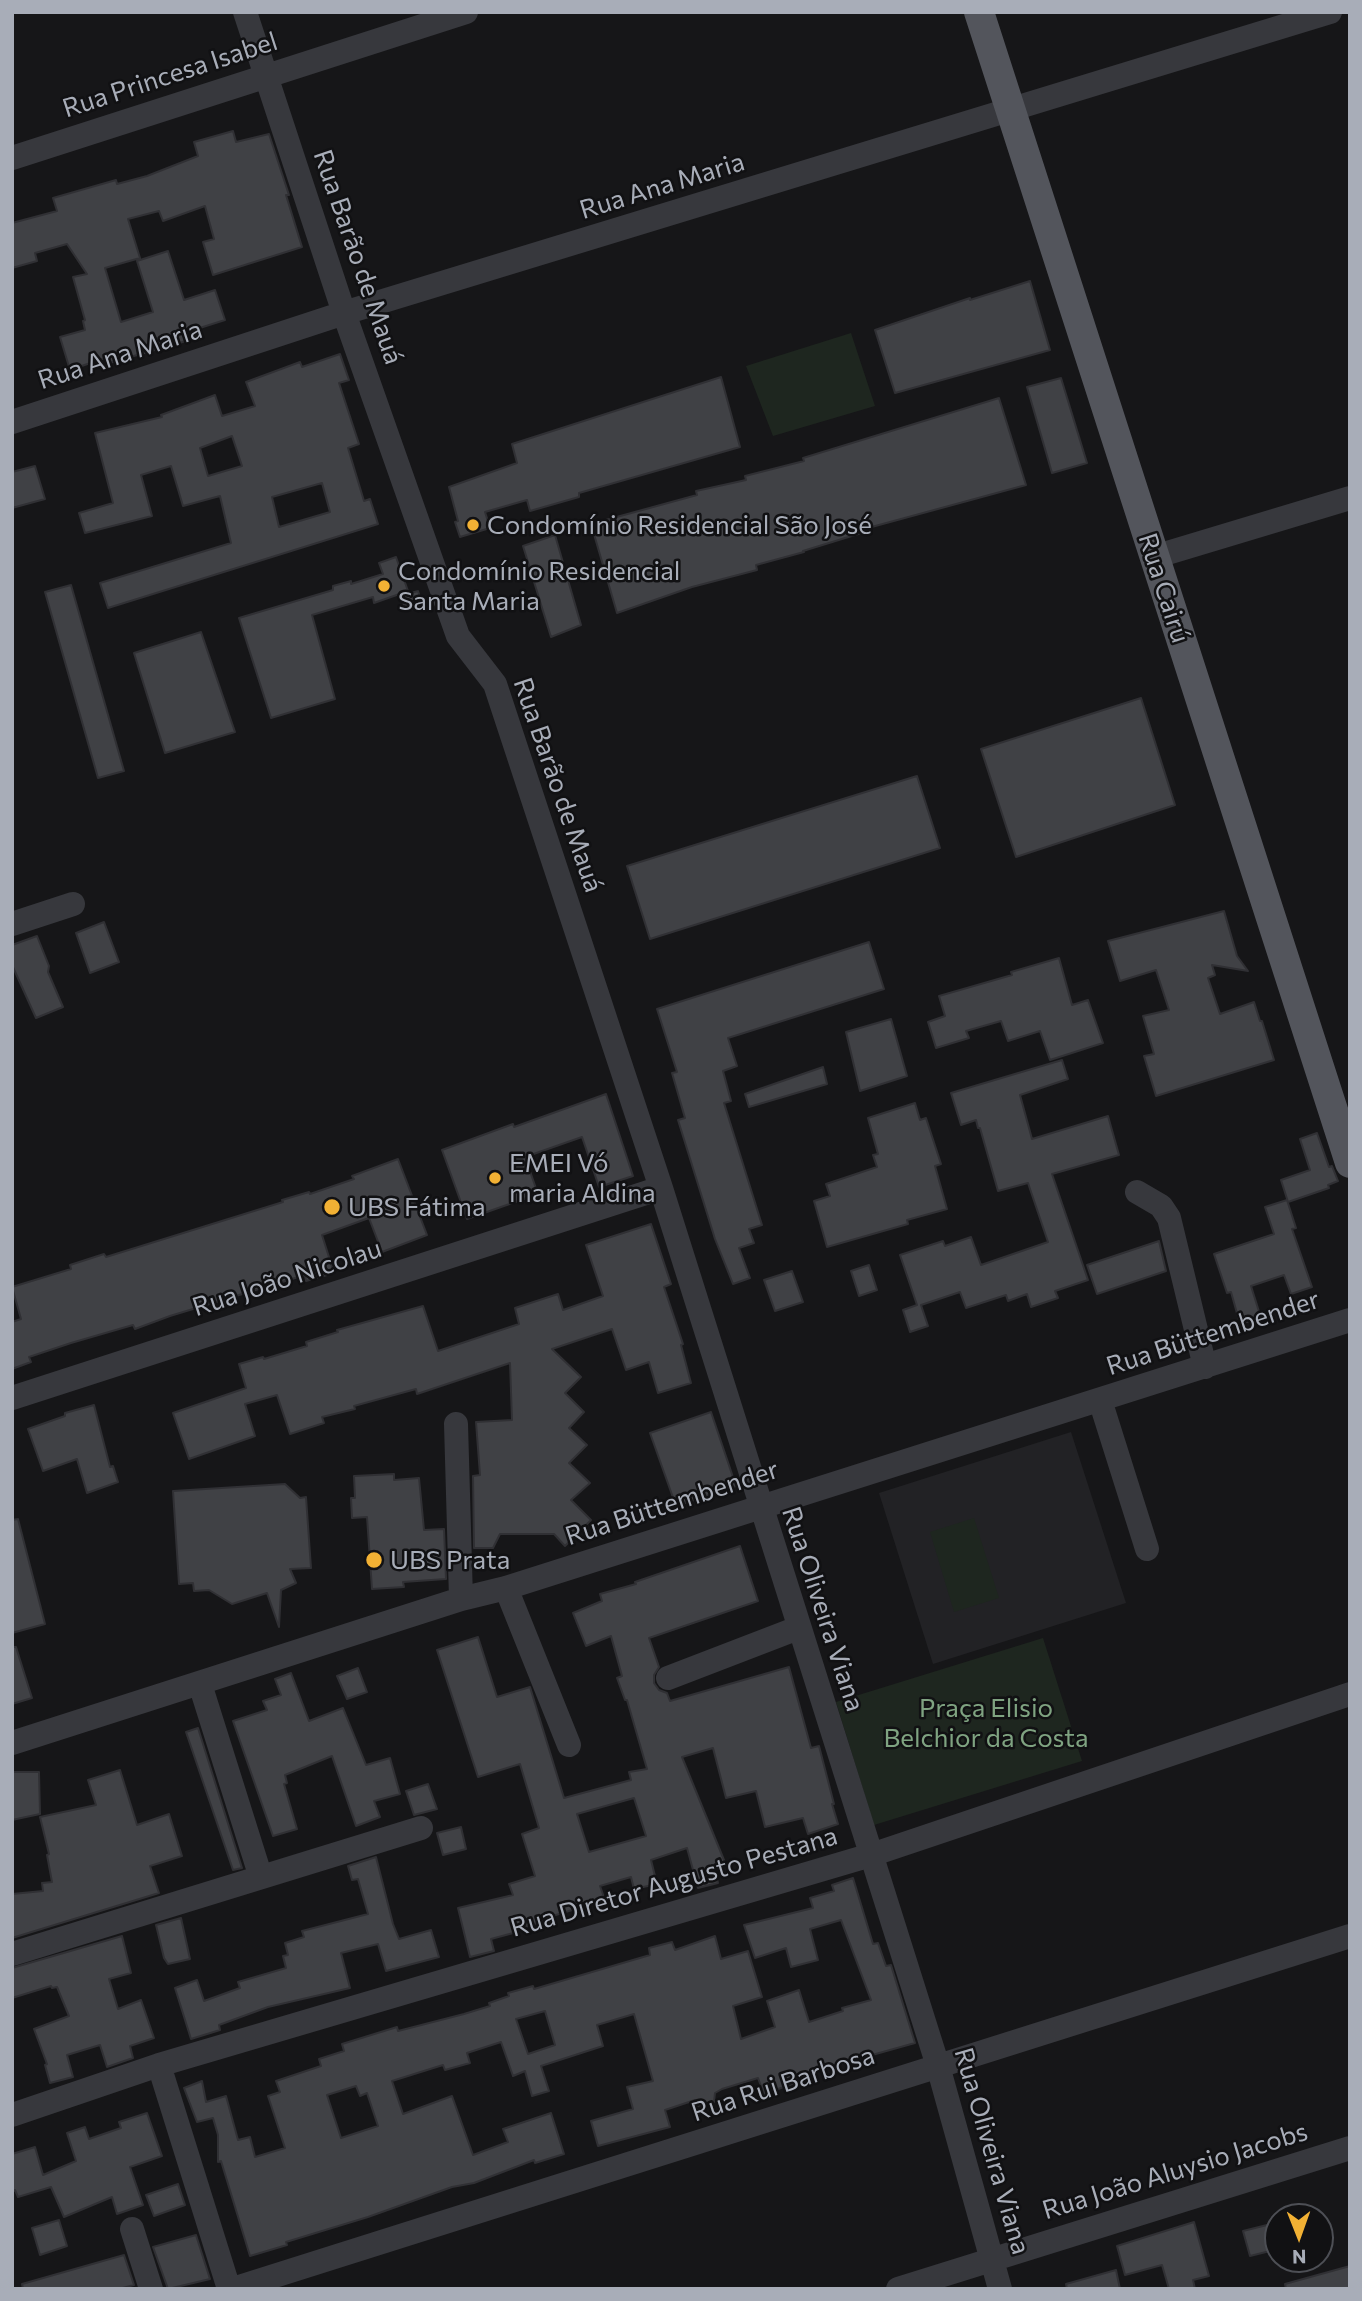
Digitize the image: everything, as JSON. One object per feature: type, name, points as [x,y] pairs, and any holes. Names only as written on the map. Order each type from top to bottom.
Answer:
[{"type":"main road","name":"Rua Cairú","points":[[979,12],[1350,1163]]},
{"type":"street","name":"Rua Barão de Mauá","points":[[245,12],[344,313],[458,636],[495,684],[661,1188]]},
{"type":"street","name":"Rua Princesa Isabel","points":[[12,158],[466,12]]},
{"type":"street","name":"Rua Ana Maria","points":[[12,422],[344,313],[1330,12]]},
{"type":"street","points":[[1154,557],[1350,498]]},
{"type":"street","points":[[12,924],[73,904]]},
{"type":"street","name":"Rua João Nicolau","points":[[12,1398],[661,1188]]},
{"type":"street","name":"Rua Oliveira Viana","points":[[661,1188],[759,1506],[938,2066],[1000,2289]]},
{"type":"street","points":[[1137,1192],[1161,1206],[1169,1218],[1205,1367]]},
{"type":"street","name":"Rua Büttembender","points":[[12,1743],[1350,1320]]},
{"type":"street","points":[[1100,1400],[1147,1549]]},
{"type":"street","points":[[456,1424],[461,1599]]},
{"type":"street","points":[[506,1588],[569,1745]]},
{"type":"street","points":[[668,1678],[798,1628]]},
{"type":"street","points":[[200,1684],[257,1866]]},
{"type":"street","name":"Rua Diretor Augusto Pestana","points":[[12,2115],[159,2065],[872,1855],[1350,1694]]},
{"type":"street","points":[[12,1954],[421,1828]]},
{"type":"street","name":"Rua Rui Barbosa","points":[[231,2289],[1350,1936]]},
{"type":"street","points":[[159,2065],[231,2289]]},
{"type":"street","name":"Rua João Aluysio Jacobs","points":[[898,2289],[1350,2148]]},
{"type":"street","points":[[132,2229],[151,2289]]},
{"type":"shaded area","points":[[1071,1432],[1126,1603],[933,1664],[879,1493]]},
{"type":"green space","points":[[851,333],[875,406],[773,436],[746,366]]},
{"type":"green space","points":[[974,1518],[999,1598],[954,1612],[930,1532]]},
{"type":"green space","name":"Praça Elisio Belchior da Costa","points":[[1043,1638],[1082,1761],[874,1825],[836,1702]]},
{"type":"building","points":[[233,131],[236,142],[269,134],[302,247],[213,275],[203,242],[214,239],[205,206],[163,221],[159,211],[128,219],[140,258],[105,268],[121,322],[153,312],[137,261],[168,251],[184,300],[215,290],[225,320],[184,333],[186,341],[106,364],[105,358],[70,370],[60,337],[85,330],[85,320],[73,277],[87,274],[67,244],[35,253],[37,261],[12,268],[12,223],[57,211],[53,198],[116,180],[117,184],[147,176],[198,156],[194,142]]},
{"type":"building","points":[[1030,281],[1050,350],[895,393],[875,330]]},
{"type":"building","points":[[340,354],[349,380],[339,383],[359,444],[348,448],[364,501],[370,499],[378,524],[108,608],[100,583],[231,543],[220,496],[183,506],[171,466],[141,475],[152,516],[85,533],[79,513],[113,503],[95,433],[162,417],[161,415],[215,395],[222,416],[255,406],[246,382],[300,362],[302,367]],"holes":[[[232,436],[242,466],[208,476],[200,448]],[[322,483],[330,512],[279,527],[272,497]]]},
{"type":"building","points":[[721,377],[740,447],[579,493],[579,497],[530,511],[527,500],[485,512],[490,528],[460,537],[449,487],[517,463],[512,444]]},
{"type":"building","points":[[1061,378],[1087,463],[1052,473],[1027,387]]},
{"type":"building","points":[[999,398],[1026,485],[868,528],[868,531],[756,565],[757,570],[692,587],[617,613],[591,524],[697,495],[696,491],[746,480],[745,476],[804,461],[803,458]]},
{"type":"building","points":[[35,466],[45,499],[12,508],[12,472]]},
{"type":"building","points":[[555,535],[581,625],[551,637],[523,546]]},
{"type":"building","points":[[396,557],[408,591],[374,603],[373,597],[312,615],[335,699],[271,718],[239,618],[333,590],[333,586],[351,581],[351,584],[383,574],[379,563]]},
{"type":"building","points":[[71,585],[124,771],[98,778],[45,592]]},
{"type":"building","points":[[418,591],[423,606],[406,611],[401,596]]},
{"type":"building","points":[[201,632],[235,732],[165,753],[134,653]]},
{"type":"building","points":[[1141,698],[1175,805],[1016,857],[981,749]]},
{"type":"building","points":[[917,776],[940,848],[650,939],[627,866]]},
{"type":"building","points":[[1224,911],[1237,956],[1248,971],[1212,965],[1215,975],[1208,978],[1220,1014],[1254,1002],[1274,1060],[1156,1096],[1144,1056],[1154,1054],[1143,1016],[1169,1010],[1156,970],[1120,981],[1108,941]]},
{"type":"building","points":[[104,922],[119,962],[90,973],[76,933]]},
{"type":"building","points":[[37,936],[63,1007],[36,1018],[12,965],[12,945]]},
{"type":"building","points":[[869,942],[884,989],[728,1038],[737,1066],[723,1071],[731,1101],[724,1103],[762,1225],[749,1229],[754,1243],[739,1248],[750,1278],[733,1284],[715,1239],[678,1120],[685,1118],[672,1073],[677,1072],[657,1009]]},
{"type":"building","points":[[1059,958],[1072,1005],[1088,1000],[1103,1043],[1050,1060],[1040,1031],[1008,1041],[1001,1021],[966,1031],[969,1038],[936,1048],[928,1022],[945,1016],[939,996]]},
{"type":"building","points":[[891,1019],[907,1076],[860,1091],[846,1032]]},
{"type":"building","points":[[1062,1060],[1068,1079],[1020,1095],[1032,1139],[1108,1116],[1119,1155],[1052,1174],[1088,1280],[1055,1291],[1058,1298],[1031,1307],[1027,1294],[1008,1301],[1006,1295],[966,1308],[960,1292],[921,1305],[928,1326],[910,1332],[903,1310],[917,1305],[900,1255],[943,1241],[945,1246],[971,1237],[981,1265],[1048,1242],[1028,1183],[998,1191],[980,1128],[976,1120],[961,1125],[951,1093]]},
{"type":"building","points":[[823,1067],[827,1084],[749,1107],[745,1094]]},
{"type":"building","points":[[606,1094],[633,1176],[599,1187],[582,1137],[525,1157],[538,1194],[467,1219],[442,1150]]},
{"type":"building","points":[[915,1103],[920,1120],[926,1118],[941,1164],[935,1166],[947,1209],[907,1220],[908,1224],[827,1247],[814,1201],[830,1196],[826,1184],[877,1167],[873,1155],[878,1154],[868,1118]]},
{"type":"building","points":[[1317,1133],[1329,1167],[1332,1166],[1338,1181],[1328,1185],[1329,1188],[1288,1202],[1281,1180],[1310,1170],[1300,1139]]},
{"type":"building","points":[[398,1159],[427,1235],[382,1252],[369,1218],[322,1235],[334,1273],[306,1281],[305,1275],[135,1329],[133,1325],[71,1343],[29,1357],[31,1362],[12,1369],[12,1322],[21,1319],[12,1287],[71,1269],[70,1265],[104,1254],[106,1257],[283,1202],[282,1200],[309,1192],[310,1194],[354,1179],[352,1176]]},
{"type":"building","points":[[1287,1200],[1296,1228],[1292,1229],[1312,1287],[1291,1294],[1284,1275],[1251,1286],[1261,1318],[1240,1324],[1231,1292],[1227,1293],[1214,1254],[1274,1234],[1265,1207]]},
{"type":"building","points":[[651,1224],[671,1284],[664,1287],[683,1344],[681,1345],[691,1383],[658,1393],[649,1362],[626,1370],[612,1329],[552,1349],[581,1377],[565,1393],[584,1412],[569,1428],[587,1445],[569,1463],[590,1483],[571,1500],[591,1520],[565,1546],[554,1534],[500,1534],[493,1548],[474,1548],[473,1476],[480,1475],[476,1422],[512,1420],[510,1363],[417,1394],[416,1389],[354,1406],[355,1409],[322,1417],[324,1423],[290,1434],[277,1395],[245,1404],[255,1436],[189,1459],[173,1413],[246,1388],[239,1364],[307,1346],[306,1342],[338,1332],[337,1330],[423,1306],[438,1351],[519,1324],[515,1308],[558,1294],[563,1310],[603,1296],[586,1245]]},
{"type":"building","points":[[1159,1241],[1166,1271],[1097,1294],[1087,1265]]},
{"type":"building","points":[[869,1265],[877,1290],[859,1296],[851,1271]]},
{"type":"building","points":[[792,1271],[803,1302],[775,1311],[764,1280]]},
{"type":"building","points":[[94,1405],[110,1467],[113,1466],[118,1482],[87,1493],[77,1459],[43,1471],[28,1429],[65,1416],[65,1413]]},
{"type":"building","points":[[711,1412],[736,1486],[676,1506],[650,1433]]},
{"type":"building","points":[[394,1474],[394,1480],[419,1478],[424,1530],[444,1529],[446,1579],[403,1582],[404,1587],[372,1589],[367,1517],[352,1518],[354,1476]]},
{"type":"building","points":[[285,1484],[300,1498],[306,1497],[311,1568],[290,1569],[296,1583],[281,1590],[279,1627],[267,1593],[232,1604],[209,1590],[194,1591],[193,1583],[179,1584],[173,1491]]},
{"type":"building","points":[[18,1519],[45,1624],[12,1633],[12,1520]]},
{"type":"building","points":[[740,1546],[758,1601],[649,1638],[659,1667],[654,1675],[654,1683],[659,1690],[667,1693],[670,1701],[789,1667],[811,1748],[819,1746],[838,1824],[808,1834],[803,1818],[765,1827],[756,1791],[726,1798],[713,1748],[682,1757],[726,1865],[714,1868],[718,1883],[698,1888],[687,1848],[651,1860],[657,1884],[634,1889],[631,1877],[600,1886],[605,1900],[491,1939],[494,1951],[470,1957],[458,1908],[513,1895],[509,1884],[535,1876],[522,1834],[539,1828],[520,1764],[478,1777],[437,1650],[478,1637],[497,1697],[530,1687],[564,1798],[631,1780],[629,1772],[647,1769],[627,1700],[617,1678],[622,1676],[611,1636],[586,1646],[573,1613],[602,1601],[600,1594],[636,1584],[635,1582]],"holes":[[[634,1798],[646,1836],[589,1852],[577,1814]]]},
{"type":"building","points":[[12,1647],[16,1647],[32,1698],[12,1704]]},
{"type":"building","points":[[358,1668],[367,1692],[347,1699],[337,1676]]},
{"type":"building","points":[[291,1673],[309,1721],[343,1708],[366,1765],[390,1758],[400,1794],[374,1801],[380,1817],[356,1826],[332,1756],[285,1775],[287,1783],[284,1784],[297,1829],[273,1836],[233,1721],[267,1710],[263,1701],[281,1695],[275,1679]]},
{"type":"building","points":[[198,1728],[242,1868],[233,1870],[186,1732]]},
{"type":"building","points":[[120,1770],[137,1825],[169,1814],[182,1856],[150,1866],[159,1893],[12,1938],[12,1894],[43,1891],[42,1883],[52,1882],[49,1854],[40,1817],[96,1805],[88,1780]]},
{"type":"building","points":[[12,1772],[39,1772],[40,1814],[12,1820]]},
{"type":"building","points":[[428,1784],[437,1809],[414,1815],[406,1791]]},
{"type":"building","points":[[461,1827],[466,1849],[443,1855],[437,1833]]},
{"type":"building","points":[[376,1857],[399,1939],[431,1930],[439,1957],[386,1971],[378,1944],[341,1953],[350,1988],[268,2007],[219,2025],[220,2030],[191,2039],[175,1988],[197,1980],[204,2001],[240,1988],[238,1982],[286,1968],[283,1956],[288,1955],[285,1943],[304,1937],[302,1931],[368,1914],[358,1879],[352,1880],[348,1866]]},
{"type":"building","points":[[853,1878],[873,1944],[878,1943],[886,1966],[891,1965],[915,2043],[822,2069],[794,2081],[795,2083],[764,2094],[758,2078],[722,2089],[715,2093],[714,2102],[697,2106],[695,2100],[665,2110],[670,2127],[598,2146],[591,2121],[633,2109],[627,2087],[653,2081],[634,2014],[597,2025],[603,2046],[541,2066],[549,2091],[532,2096],[525,2071],[513,2076],[501,2042],[467,2053],[470,2063],[445,2070],[443,2065],[392,2081],[403,2114],[452,2096],[473,2155],[508,2142],[503,2129],[551,2113],[564,2154],[535,2163],[534,2160],[474,2183],[452,2187],[250,2256],[221,2161],[218,2162],[218,2135],[213,2118],[197,2122],[184,2088],[202,2081],[206,2102],[226,2096],[238,2140],[250,2137],[255,2157],[285,2148],[268,2096],[280,2092],[276,2081],[321,2066],[319,2059],[344,2051],[342,2044],[397,2027],[398,2031],[490,2006],[489,2003],[509,1996],[508,1993],[533,1986],[534,1989],[650,1955],[649,1948],[672,1942],[675,1950],[715,1936],[721,1959],[748,1951],[762,1997],[733,2006],[741,2039],[775,2027],[767,2001],[799,1990],[809,2022],[843,2011],[842,2008],[871,2000],[841,1920],[810,1929],[818,1960],[791,1967],[786,1948],[755,1958],[744,1925],[813,1908],[810,1898],[834,1891],[832,1885]],"holes":[[[545,2011],[555,2045],[528,2054],[516,2019]],[[356,2086],[360,2096],[367,2093],[378,2126],[341,2138],[327,2095]]]},
{"type":"building","points":[[181,1918],[190,1959],[168,1964],[156,1925]]},
{"type":"building","points":[[122,1936],[131,1973],[109,1979],[118,2009],[141,2000],[154,2038],[130,2046],[133,2058],[107,2067],[100,2045],[67,2055],[73,2077],[50,2083],[45,2065],[47,2064],[34,2029],[69,2016],[57,1987],[51,1986],[12,1998],[12,1968]]},
{"type":"building","points":[[147,2113],[162,2156],[130,2167],[143,2205],[117,2214],[112,2197],[64,2217],[51,2187],[18,2197],[15,2190],[12,2191],[12,2154],[35,2147],[43,2175],[76,2161],[67,2133],[85,2127],[89,2139],[121,2128],[119,2122]]},
{"type":"building","points":[[178,2184],[185,2205],[154,2216],[146,2195]]},
{"type":"building","points":[[59,2220],[67,2246],[40,2255],[32,2228]]},
{"type":"building","points":[[1194,2222],[1209,2276],[1193,2280],[1195,2289],[1169,2289],[1162,2265],[1125,2275],[1117,2246]]},
{"type":"building","points":[[1264,2226],[1264,2252],[1250,2256],[1243,2231]]},
{"type":"building","points":[[196,2235],[210,2279],[168,2289],[153,2247]]},
{"type":"building","points":[[124,2255],[134,2285],[119,2289],[23,2289],[22,2284]]},
{"type":"building","points":[[1350,2266],[1350,2289],[1286,2289],[1285,2284],[1334,2273],[1334,2270]]},
{"type":"building","points":[[1116,2270],[1120,2289],[1067,2289],[1066,2284]]},
{"type":"place","name":"Condomínio Residencial São José","points":[[473,525]]},
{"type":"place","name":"Condomínio Residencial Santa Maria","points":[[384,586]]},
{"type":"place","name":"EMEI Vó maria Aldina","points":[[495,1178]]},
{"type":"place","name":"UBS Fátima","points":[[332,1207]]},
{"type":"place","name":"UBS Prata","points":[[374,1560]]}]
